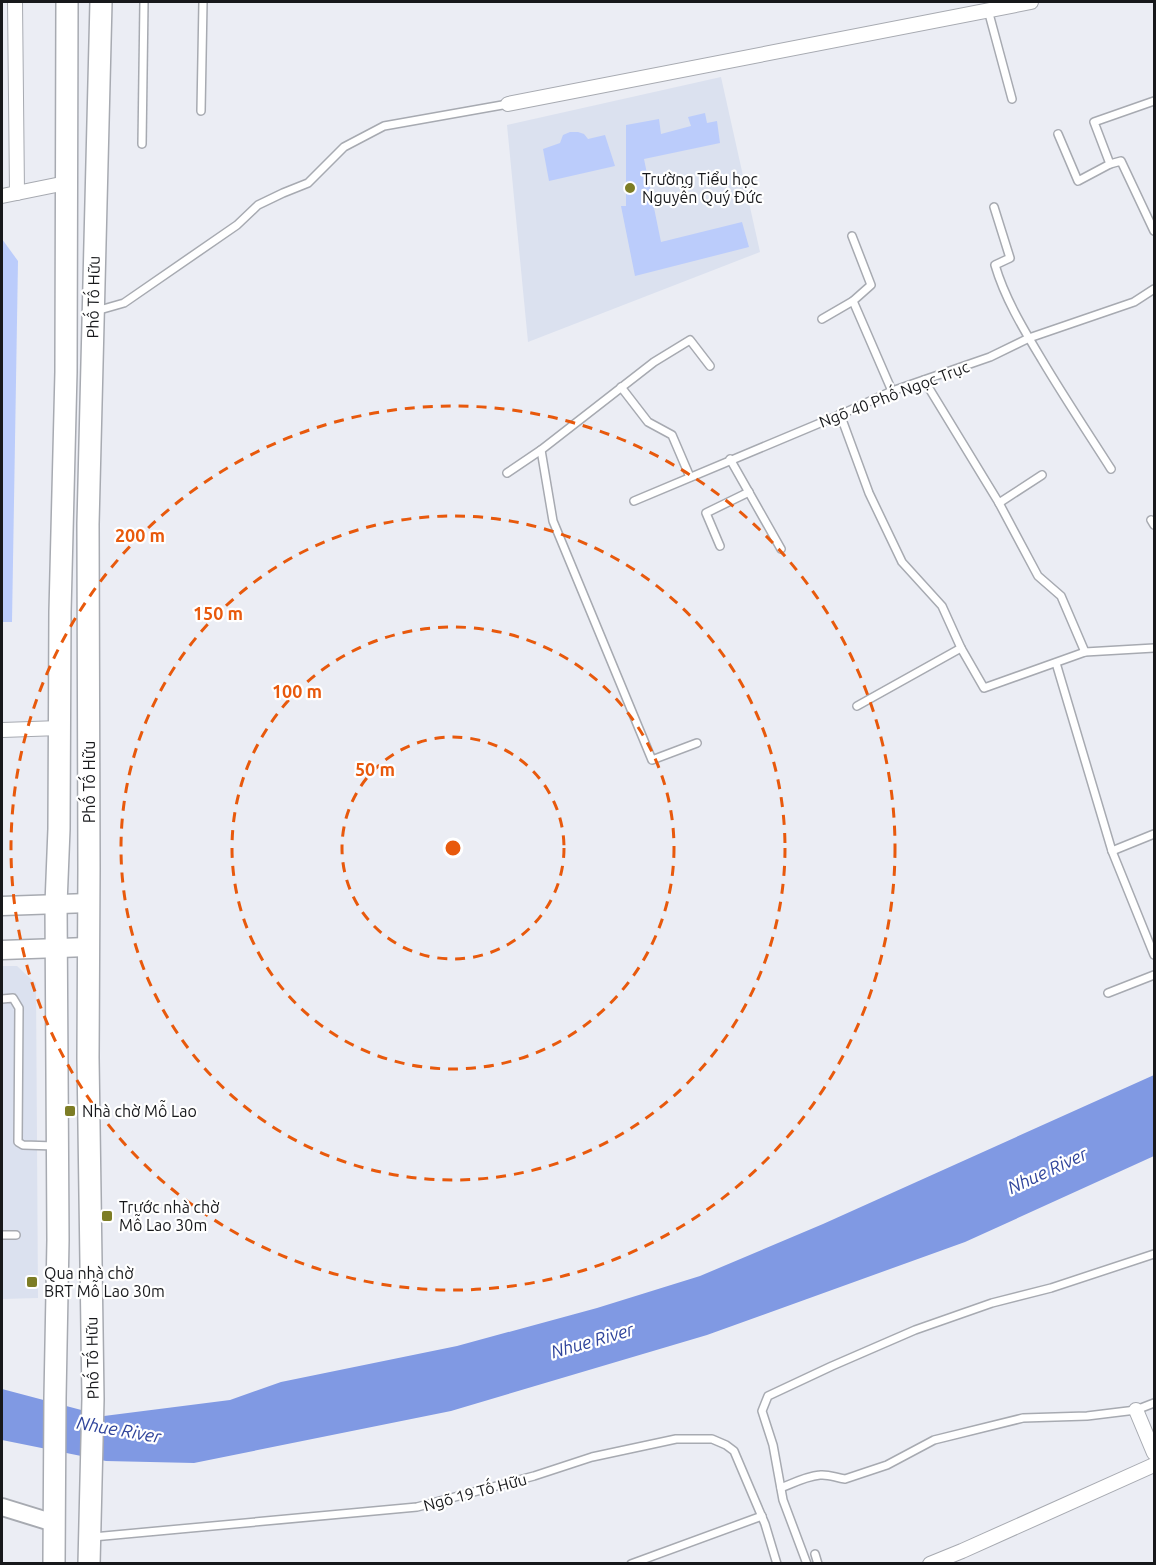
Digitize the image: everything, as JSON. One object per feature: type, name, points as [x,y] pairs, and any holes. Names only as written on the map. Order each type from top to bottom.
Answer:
[{"type":"main road","name":"Phố Tố Hữu","points":[[54,1563],[58,1240],[56,904],[66,372],[67,2]]},
{"type":"main road","name":"Phố Tố Hữu","points":[[88,1563],[93,1399],[88,1058],[88,524],[101,2]]},
{"type":"main road","points":[[60,612],[88,609]]},
{"type":"main road","points":[[2,906],[89,903]]},
{"type":"main road","points":[[2,950],[88,947]]},
{"type":"street","points":[[15,2],[17,193]]},
{"type":"street","points":[[508,104],[1031,2]]},
{"type":"street","points":[[2,196],[66,183]]},
{"type":"street","points":[[2,730],[60,728]]},
{"type":"street","points":[[1136,1410],[1155,1453]]},
{"type":"street","points":[[930,1563],[965,1557],[1155,1465]]},
{"type":"street","points":[[2,1507],[54,1523]]},
{"type":"lane","points":[[142,144],[144,2]]},
{"type":"lane","points":[[201,111],[203,2]]},
{"type":"lane","points":[[988,10],[1012,99]]},
{"type":"lane","points":[[1110,164],[1094,122],[1155,101]]},
{"type":"lane","points":[[93,312],[124,303],[237,225],[258,205],[308,183],[344,147],[384,126],[508,104]]},
{"type":"lane","points":[[1058,135],[1078,181],[1110,164],[1121,161],[1155,231]]},
{"type":"lane","points":[[994,207],[1010,258],[995,265],[1000,284],[1065,399],[1112,469]]},
{"type":"lane","points":[[822,319],[853,301],[871,285],[852,236]]},
{"type":"lane","name":"Ngõ 40 Phố Ngọc Trục","points":[[634,501],[892,392],[990,357],[1029,338],[1134,302],[1155,289]]},
{"type":"lane","points":[[853,301],[892,392]]},
{"type":"lane","points":[[507,473],[541,450],[654,362],[690,340],[710,366]]},
{"type":"lane","points":[[924,380],[999,503],[1038,576],[1060,596],[1085,652]]},
{"type":"lane","points":[[621,387],[648,422],[672,435],[690,477]]},
{"type":"lane","points":[[840,414],[869,493],[902,562],[942,606],[961,648],[984,688],[1085,652],[1155,648]]},
{"type":"lane","points":[[541,450],[553,522],[652,760],[697,743]]},
{"type":"lane","points":[[730,459],[781,549]]},
{"type":"lane","points":[[999,503],[1042,475]]},
{"type":"lane","points":[[720,546],[706,513],[749,492]]},
{"type":"lane","points":[[856,706],[961,648]]},
{"type":"lane","points":[[1056,663],[1112,851],[1155,955]]},
{"type":"lane","points":[[1112,851],[1155,834]]},
{"type":"lane","points":[[1108,993],[1155,975]]},
{"type":"lane","points":[[2,999],[13,998],[19,1008],[18,1142],[23,1145],[58,1146]]},
{"type":"lane","points":[[2,1235],[16,1235]]},
{"type":"lane","points":[[807,1563],[783,1500],[773,1445],[762,1411],[768,1396],[915,1330],[992,1303],[1051,1288],[1155,1254]]},
{"type":"lane","points":[[781,1488],[820,1474],[845,1479],[887,1465],[934,1440],[1023,1418],[1087,1416],[1136,1410],[1155,1403]]},
{"type":"lane","name":"Ngõ 19 Tố Hữu","points":[[89,1538],[417,1507],[534,1476],[592,1457],[675,1439],[712,1439],[734,1451],[762,1516],[777,1563]]},
{"type":"lane","points":[[632,1563],[762,1516]]},
{"type":"lane","points":[[815,1554],[818,1563]]},
{"type":"shaded area","name":"Trường Tiểu học Nguyễn Quý Đức","points":[[721,77],[760,252],[528,342],[507,125]]},
{"type":"shaded area","points":[[2,966],[17,966],[36,984],[38,1298],[2,1299]]},
{"type":"water","name":"Nhue River","points":[[1154,1075],[1154,1156],[965,1242],[707,1335],[451,1411],[194,1463],[106,1461],[2,1440],[2,1389],[104,1416],[230,1400],[281,1382],[457,1346],[597,1308],[700,1276],[823,1224]]},
{"type":"building","points":[[705,113],[707,123],[717,121],[720,143],[644,159],[661,242],[742,222],[749,247],[635,276],[621,206],[626,206],[626,125],[659,119],[661,134],[691,126],[688,117]]},
{"type":"building","points":[[570,132],[584,134],[588,139],[605,135],[615,166],[549,181],[543,149],[560,143],[563,135]]},
{"type":"building","points":[[2,239],[18,261],[12,622],[2,622]]},
{"type":"place","name":"Trường Tiểu học Nguyễn Quý Đức","points":[[630,188]]},
{"type":"place","name":"Nhà chờ Mỗ Lao","points":[[70,1111]]},
{"type":"place","name":"Trước nhà chờ Mỗ Lao 30m","points":[[107,1216]]},
{"type":"place","name":"Qua nhà chờ BRT Mỗ Lao 30m","points":[[32,1282]]}]
